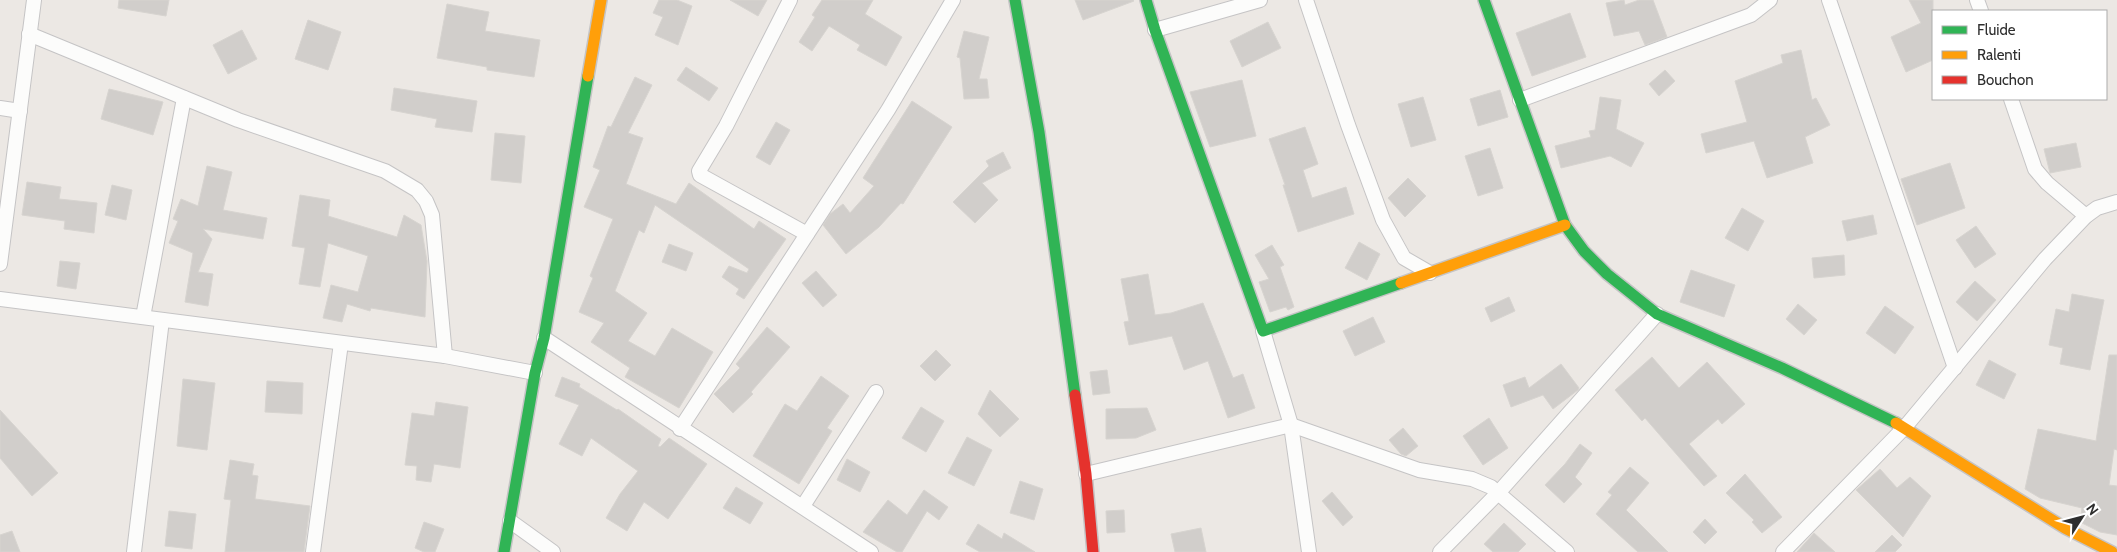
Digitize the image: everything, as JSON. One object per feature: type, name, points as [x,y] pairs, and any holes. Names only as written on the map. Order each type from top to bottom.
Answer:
[{"type":"street","points":[[0,264],[34,0]]},
{"type":"street","points":[[504,552],[535,373],[544,338],[601,0]]},
{"type":"street","points":[[790,0],[726,126],[699,172],[807,234]]},
{"type":"street","points":[[680,429],[888,110],[953,0]]},
{"type":"street","points":[[1014,0],[1039,132],[1086,474],[1093,552]]},
{"type":"street","points":[[1146,0],[1155,30],[1263,331],[1290,424],[1309,552]]},
{"type":"street","points":[[1155,30],[1260,0]]},
{"type":"street","points":[[1306,0],[1345,116],[1383,220],[1404,258],[1430,273]]},
{"type":"street","points":[[1484,0],[1566,225],[1584,251],[1607,274],[1657,314],[1782,368],[1904,427],[2065,528],[2112,552]]},
{"type":"street","points":[[1520,100],[1751,15],[1770,0]]},
{"type":"street","points":[[1829,0],[1955,368]]},
{"type":"street","points":[[30,34],[238,120],[385,172],[417,190],[426,201],[432,215],[445,356]]},
{"type":"street","points":[[143,317],[184,98]]},
{"type":"street","points":[[2011,100],[2035,168],[2047,183],[2086,216]]},
{"type":"street","points":[[0,108],[20,111]]},
{"type":"street","points":[[1783,552],[1904,427],[2046,259],[2086,216],[2097,208],[2117,202]]},
{"type":"street","points":[[1263,331],[1566,225]]},
{"type":"street","points":[[0,300],[445,356],[535,373]]},
{"type":"street","points":[[1440,552],[1499,492],[1657,314]]},
{"type":"street","points":[[134,552],[162,320]]},
{"type":"street","points":[[544,338],[680,429],[803,506],[871,552]]},
{"type":"street","points":[[314,552],[342,343]]},
{"type":"street","points":[[803,506],[876,392]]},
{"type":"street","points":[[1086,474],[1290,424],[1420,470],[1472,479],[1499,492],[1567,552]]},
{"type":"street","points":[[510,521],[553,552]]},
{"type":"building","points":[[119,0],[169,0],[166,16],[118,8]]},
{"type":"building","points":[[659,0],[677,0],[692,6],[678,45],[655,35],[663,17],[653,13]]},
{"type":"building","points":[[730,0],[767,0],[758,16]]},
{"type":"building","points":[[822,0],[873,0],[865,14],[902,37],[886,66],[857,50],[860,45],[829,26],[812,51],[799,42],[815,17],[812,15]]},
{"type":"building","points":[[1075,0],[1133,0],[1134,1],[1083,20]]},
{"type":"building","points":[[1624,0],[1625,5],[1639,0],[1653,0],[1667,37],[1645,45],[1639,31],[1614,36],[1606,3]]},
{"type":"building","points":[[1909,0],[1933,0],[1932,60],[1906,72],[1891,37],[1921,23]]},
{"type":"building","points":[[447,4],[489,12],[485,31],[540,40],[534,77],[487,70],[487,67],[437,58]]},
{"type":"building","points":[[1570,13],[1586,57],[1532,76],[1516,33]]},
{"type":"building","points":[[308,20],[341,32],[328,70],[295,59]]},
{"type":"building","points":[[1268,22],[1281,48],[1242,67],[1230,41]]},
{"type":"building","points":[[242,30],[257,59],[228,74],[213,45]]},
{"type":"building","points":[[964,31],[989,37],[979,79],[987,79],[989,98],[964,99],[960,58],[957,57]]},
{"type":"building","points":[[1801,50],[1812,100],[1816,98],[1830,125],[1805,137],[1813,163],[1767,178],[1754,141],[1706,153],[1701,134],[1747,122],[1735,81],[1783,63],[1781,55]]},
{"type":"building","points":[[686,67],[718,88],[709,101],[677,80]]},
{"type":"building","points":[[1665,70],[1675,81],[1659,96],[1649,84]]},
{"type":"building","points":[[635,77],[652,85],[628,133],[643,138],[626,184],[676,204],[689,183],[754,229],[759,221],[786,239],[744,299],[736,294],[739,289],[722,277],[729,266],[747,273],[749,269],[655,205],[644,233],[639,230],[615,291],[647,313],[628,341],[655,356],[672,328],[713,352],[679,408],[625,377],[630,368],[591,342],[604,323],[579,312],[593,278],[590,276],[613,219],[584,207],[600,170],[593,167],[608,126],[611,127]]},
{"type":"building","points":[[1242,80],[1256,136],[1210,147],[1190,92]]},
{"type":"building","points":[[394,88],[477,101],[472,132],[435,127],[437,119],[391,110]]},
{"type":"building","points":[[109,89],[163,102],[153,135],[101,119]]},
{"type":"building","points":[[1500,90],[1508,117],[1478,126],[1470,99]]},
{"type":"building","points":[[1423,97],[1436,140],[1411,147],[1398,104]]},
{"type":"building","points":[[1600,97],[1621,100],[1616,129],[1644,143],[1631,167],[1610,156],[1561,168],[1555,146],[1591,137],[1589,131],[1595,130]]},
{"type":"building","points":[[912,101],[952,127],[903,204],[901,203],[879,227],[846,254],[823,225],[830,214],[843,204],[850,213],[874,186],[863,178]]},
{"type":"building","points":[[776,122],[790,130],[770,165],[756,157]]},
{"type":"building","points":[[1305,127],[1318,164],[1303,170],[1312,198],[1346,187],[1354,214],[1298,232],[1283,185],[1285,185],[1269,139]]},
{"type":"building","points":[[495,133],[525,136],[521,183],[491,180]]},
{"type":"building","points":[[2076,143],[2081,167],[2050,173],[2044,149]]},
{"type":"building","points":[[1490,148],[1503,188],[1478,196],[1465,156]]},
{"type":"building","points":[[1003,152],[1011,168],[982,183],[998,200],[975,223],[953,202],[989,166],[986,161]]},
{"type":"building","points":[[1950,163],[1965,208],[1917,225],[1901,179]]},
{"type":"building","points":[[207,166],[232,172],[223,210],[267,218],[263,239],[203,229],[212,239],[198,272],[213,274],[208,306],[185,302],[193,253],[169,243],[178,221],[173,219],[181,199],[198,206]]},
{"type":"building","points":[[1408,178],[1426,196],[1405,217],[1388,198]]},
{"type":"building","points":[[27,182],[61,187],[59,199],[97,203],[94,233],[64,229],[65,221],[22,215]]},
{"type":"building","points":[[112,185],[132,190],[126,220],[105,215]]},
{"type":"building","points":[[300,195],[330,200],[328,216],[397,237],[404,215],[421,225],[427,261],[425,317],[371,308],[370,311],[347,304],[342,322],[323,318],[331,285],[358,292],[368,256],[328,243],[320,287],[299,284],[305,248],[292,246]]},
{"type":"building","points":[[1742,208],[1764,221],[1748,251],[1725,238]]},
{"type":"building","points":[[1873,215],[1877,234],[1847,241],[1842,221]]},
{"type":"building","points":[[1976,226],[1996,254],[1975,268],[1956,240]]},
{"type":"building","points":[[1359,242],[1380,254],[1367,280],[1345,268]]},
{"type":"building","points":[[669,244],[693,253],[686,271],[662,262]]},
{"type":"building","points":[[1272,245],[1284,265],[1280,267],[1294,307],[1288,310],[1286,307],[1270,312],[1259,282],[1269,279],[1255,255]]},
{"type":"building","points":[[1844,255],[1845,275],[1814,278],[1812,258]]},
{"type":"building","points":[[60,261],[80,263],[76,289],[57,286]]},
{"type":"building","points":[[1691,270],[1735,285],[1724,317],[1680,302]]},
{"type":"building","points":[[816,271],[837,295],[823,307],[802,283]]},
{"type":"building","points":[[1148,274],[1155,315],[1171,313],[1203,303],[1233,378],[1243,374],[1255,408],[1228,418],[1208,361],[1184,370],[1172,336],[1129,345],[1124,322],[1129,321],[1121,279]]},
{"type":"building","points":[[1975,281],[1996,300],[1977,321],[1956,302]]},
{"type":"building","points":[[2072,294],[2104,300],[2090,370],[2060,364],[2063,348],[2049,345],[2056,309],[2069,312]]},
{"type":"building","points":[[1509,297],[1515,311],[1491,322],[1485,308]]},
{"type":"building","points":[[1798,304],[1817,320],[1804,335],[1786,319]]},
{"type":"building","points":[[1885,306],[1914,327],[1895,354],[1866,333]]},
{"type":"building","points":[[1373,317],[1385,342],[1355,356],[1343,331]]},
{"type":"building","points":[[767,327],[790,347],[751,392],[753,394],[733,413],[714,394],[740,368],[736,364]]},
{"type":"building","points":[[936,350],[951,365],[935,381],[920,366]]},
{"type":"building","points":[[2109,355],[2117,355],[2117,450],[2114,449],[2109,485],[2117,486],[2117,535],[2100,532],[2080,522],[2082,508],[2040,498],[2025,489],[2038,429],[2096,441]]},
{"type":"building","points":[[1652,357],[1679,388],[1707,362],[1745,404],[1722,424],[1718,419],[1689,444],[1717,476],[1704,486],[1645,418],[1642,421],[1615,390]]},
{"type":"building","points":[[1989,360],[2016,374],[2004,399],[1976,385]]},
{"type":"building","points":[[1561,364],[1579,388],[1578,390],[1553,409],[1543,395],[1511,407],[1503,385],[1525,377],[1529,388]]},
{"type":"building","points":[[1107,370],[1110,393],[1093,395],[1090,372]]},
{"type":"building","points":[[821,376],[849,396],[827,428],[832,431],[799,484],[753,456],[785,404],[797,411]]},
{"type":"building","points":[[562,377],[580,384],[579,387],[618,409],[661,439],[658,446],[660,447],[669,438],[707,464],[668,519],[644,502],[627,531],[606,518],[620,494],[638,471],[591,438],[582,456],[559,444],[579,405],[555,396]]},
{"type":"building","points":[[183,379],[215,383],[207,450],[177,446]]},
{"type":"building","points":[[267,381],[303,383],[302,414],[265,412]]},
{"type":"building","points":[[990,390],[1019,419],[1000,437],[978,414]]},
{"type":"building","points":[[436,402],[468,407],[460,468],[434,464],[431,482],[416,480],[417,466],[405,465],[412,413],[434,416]]},
{"type":"building","points":[[921,407],[944,421],[926,452],[902,438]]},
{"type":"building","points":[[1147,408],[1156,430],[1136,438],[1106,439],[1106,409]]},
{"type":"building","points":[[0,410],[58,473],[32,496],[0,458]]},
{"type":"building","points":[[1489,418],[1508,448],[1483,465],[1463,436]]},
{"type":"building","points":[[1403,428],[1418,446],[1406,456],[1401,454],[1389,440]]},
{"type":"building","points":[[967,437],[992,450],[974,486],[948,473]]},
{"type":"building","points":[[1580,444],[1592,453],[1575,477],[1582,484],[1564,503],[1545,485],[1565,464]]},
{"type":"building","points":[[847,459],[870,472],[860,492],[837,480]]},
{"type":"building","points":[[230,460],[254,464],[252,475],[258,476],[255,499],[310,506],[304,552],[225,552],[231,500],[224,499]]},
{"type":"building","points":[[1630,467],[1649,483],[1626,510],[1668,552],[1638,552],[1596,514],[1612,495],[1608,492]]},
{"type":"building","points":[[1880,469],[1897,488],[1910,477],[1931,496],[1903,537],[1856,490]]},
{"type":"building","points":[[1745,474],[1782,517],[1762,533],[1752,522],[1754,520],[1726,493]]},
{"type":"building","points":[[1020,481],[1043,489],[1034,520],[1010,513]]},
{"type":"building","points":[[736,487],[763,503],[750,524],[723,508]]},
{"type":"building","points":[[924,490],[948,507],[939,520],[927,511],[902,552],[897,552],[863,532],[888,500],[907,515]]},
{"type":"building","points":[[1332,492],[1353,517],[1343,526],[1322,501]]},
{"type":"building","points":[[1124,510],[1125,532],[1107,533],[1106,511]]},
{"type":"building","points":[[169,511],[196,514],[192,549],[165,546]]},
{"type":"building","points":[[1705,519],[1717,532],[1705,544],[1693,532]]},
{"type":"building","points":[[424,522],[444,529],[435,552],[424,552],[415,548]]},
{"type":"building","points":[[1504,523],[1526,544],[1518,552],[1493,552],[1484,544]]},
{"type":"building","points":[[978,524],[1002,539],[1004,533],[1035,552],[980,552],[966,544]]},
{"type":"building","points":[[1201,528],[1206,552],[1175,552],[1171,534]]},
{"type":"building","points":[[12,531],[20,552],[0,552],[0,535]]},
{"type":"building","points":[[1814,533],[1835,552],[1797,552]]},
{"type":"building","points":[[1892,535],[1902,545],[1895,552],[1875,552]]},
{"type":"traffic: fast","points":[[1015,0],[1039,132],[1075,395]]},
{"type":"traffic: fast","points":[[1146,0],[1155,30],[1263,331],[1401,283]]},
{"type":"traffic: fast","points":[[1484,0],[1565,225],[1584,251],[1607,274],[1657,314],[1782,368],[1896,423]]},
{"type":"traffic: fast","points":[[504,552],[535,373],[544,338],[588,76]]},
{"type":"traffic: slow","points":[[588,76],[601,0]]},
{"type":"traffic: slow","points":[[1401,283],[1565,225]]},
{"type":"traffic: slow","points":[[1896,423],[2065,528],[2112,552]]},
{"type":"traffic: jam","points":[[1075,395],[1086,474],[1093,552]]}]
